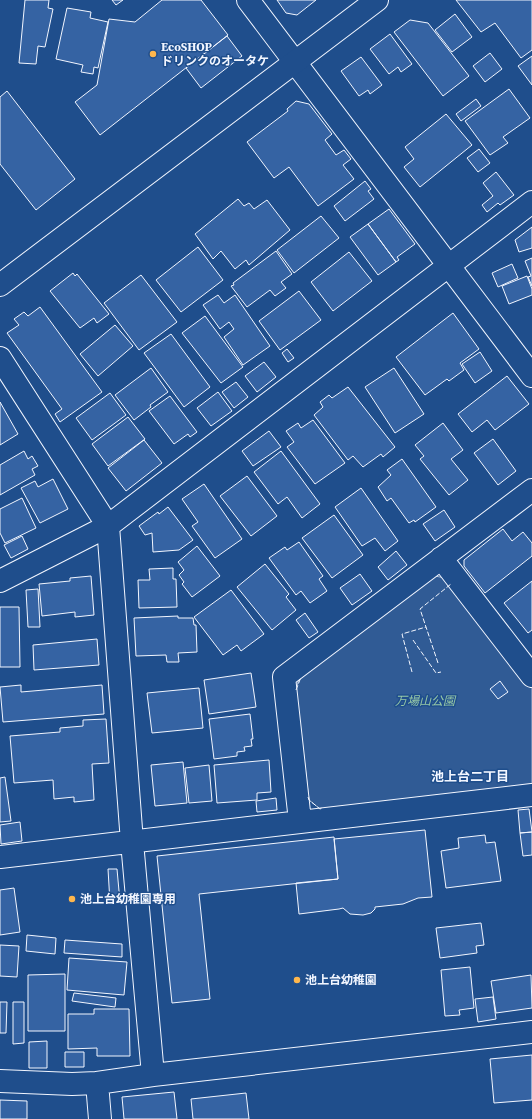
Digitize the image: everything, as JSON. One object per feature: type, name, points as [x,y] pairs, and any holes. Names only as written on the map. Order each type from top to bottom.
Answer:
[{"type":"street","points":[[248,0],[532,376]]},
{"type":"street","points":[[0,285],[376,0]]},
{"type":"street","points":[[0,581],[108,526],[532,202]]},
{"type":"street","points":[[0,358],[108,526],[132,842],[153,1076]]},
{"type":"street","points":[[300,821],[284,677],[532,490]]},
{"type":"street","points":[[441,558],[532,676]]},
{"type":"street","points":[[0,857],[532,795]]},
{"type":"street","points":[[0,1080],[72,1084],[97,1083],[532,1032]]},
{"type":"street","points":[[97,1083],[100,1119]]},
{"type":"green space","name":"万場山公園","points":[[435,576],[450,579],[532,686],[532,784],[320,809],[309,800],[296,690],[299,678]]},
{"type":"building","points":[[25,0],[49,0],[48,8],[53,9],[45,47],[38,46],[36,64],[19,63]]},
{"type":"building","points":[[112,0],[123,0],[116,5]]},
{"type":"building","points":[[162,0],[201,0],[228,35],[100,135],[75,102],[97,85],[109,19],[135,22]]},
{"type":"building","points":[[277,0],[316,0],[297,15],[286,13]]},
{"type":"building","points":[[456,0],[532,0],[532,50],[521,58],[495,23],[481,32]]},
{"type":"building","points":[[67,8],[91,12],[90,18],[108,22],[98,68],[94,67],[93,74],[81,72],[83,65],[56,59]]},
{"type":"building","points":[[455,14],[472,37],[452,52],[435,30]]},
{"type":"building","points":[[410,20],[428,23],[469,76],[443,96],[394,32]]},
{"type":"building","points":[[390,34],[412,64],[401,72],[398,67],[389,74],[370,49]]},
{"type":"building","points":[[227,36],[242,56],[201,88],[186,68]]},
{"type":"building","points":[[490,53],[502,69],[485,82],[473,66]]},
{"type":"building","points":[[532,56],[532,85],[518,66]]},
{"type":"building","points":[[361,57],[382,85],[370,94],[368,90],[359,96],[341,71]]},
{"type":"building","points":[[509,89],[530,118],[503,137],[508,143],[490,155],[465,121]]},
{"type":"building","points":[[7,91],[75,179],[36,210],[0,164],[0,97]]},
{"type":"building","points":[[476,99],[481,106],[461,121],[456,114]]},
{"type":"building","points":[[296,101],[309,104],[332,134],[325,140],[336,155],[344,150],[351,159],[343,165],[354,179],[318,206],[289,167],[274,178],[247,142],[288,111],[287,109]]},
{"type":"building","points":[[446,114],[472,145],[420,187],[404,167],[414,159],[405,147]]},
{"type":"building","points":[[479,149],[490,163],[478,172],[467,158]]},
{"type":"building","points":[[496,172],[514,195],[500,205],[498,203],[487,212],[482,205],[493,196],[483,183]]},
{"type":"building","points":[[365,181],[371,189],[368,191],[374,199],[345,221],[334,206]]},
{"type":"building","points":[[238,199],[244,206],[249,203],[254,209],[267,200],[290,230],[249,265],[246,260],[235,269],[221,251],[213,259],[195,234]]},
{"type":"building","points":[[389,209],[415,244],[397,257],[399,260],[396,262],[368,224]]},
{"type":"building","points":[[321,216],[339,238],[294,273],[277,250]]},
{"type":"building","points":[[368,224],[396,262],[378,275],[350,237]]},
{"type":"building","points":[[532,227],[532,248],[519,252],[515,240]]},
{"type":"building","points":[[198,247],[223,280],[181,312],[156,280]]},
{"type":"building","points":[[276,251],[292,274],[281,282],[286,288],[275,296],[270,290],[247,307],[231,286]]},
{"type":"building","points":[[349,252],[372,281],[333,311],[311,282]]},
{"type":"building","points":[[532,258],[532,286],[528,277],[531,276],[525,261]]},
{"type":"building","points":[[512,264],[518,278],[498,287],[492,273]]},
{"type":"building","points":[[73,273],[75,276],[77,274],[109,314],[97,323],[94,318],[80,328],[50,291]]},
{"type":"building","points":[[141,275],[177,322],[139,350],[104,303]]},
{"type":"building","points":[[527,276],[532,289],[532,295],[509,304],[502,286]]},
{"type":"building","points":[[299,291],[321,320],[280,350],[259,321]]},
{"type":"building","points":[[218,295],[224,303],[235,295],[270,346],[243,365],[224,337],[234,329],[229,322],[220,329],[203,305]]},
{"type":"building","points":[[40,307],[102,392],[60,422],[55,414],[62,409],[7,333],[19,325],[14,319],[24,312],[28,316]]},
{"type":"building","points":[[453,313],[479,349],[460,363],[464,370],[449,381],[447,379],[425,395],[396,357]]},
{"type":"building","points":[[205,316],[243,367],[221,383],[182,333]]},
{"type":"building","points":[[115,325],[133,346],[98,376],[80,354]]},
{"type":"building","points":[[171,334],[210,387],[184,407],[144,353]]},
{"type":"building","points":[[287,349],[294,358],[288,362],[282,353]]},
{"type":"building","points":[[480,352],[492,371],[475,383],[462,364]]},
{"type":"building","points":[[264,362],[276,377],[257,392],[245,376]]},
{"type":"building","points":[[151,368],[168,392],[150,405],[151,407],[134,420],[115,395]]},
{"type":"building","points":[[394,368],[424,414],[395,433],[365,387]]},
{"type":"building","points":[[507,376],[529,404],[495,430],[487,420],[472,432],[458,414]]},
{"type":"building","points":[[236,382],[248,397],[234,408],[222,392]]},
{"type":"building","points":[[348,387],[395,447],[383,457],[381,454],[363,467],[353,456],[348,460],[314,415],[323,407],[320,402],[329,395],[332,398]]},
{"type":"building","points":[[218,392],[232,411],[211,426],[197,408]]},
{"type":"building","points":[[110,393],[126,415],[92,440],[76,418]]},
{"type":"building","points":[[170,396],[197,432],[190,437],[188,434],[174,444],[149,411]]},
{"type":"building","points":[[0,402],[18,434],[0,445]]},
{"type":"building","points":[[128,417],[145,439],[108,466],[92,444]]},
{"type":"building","points":[[313,420],[345,463],[315,484],[287,447],[294,442],[286,431],[298,423],[301,428]]},
{"type":"building","points":[[443,423],[463,450],[451,459],[468,480],[449,495],[420,459],[424,456],[415,445]]},
{"type":"building","points":[[269,431],[281,447],[253,466],[242,451]]},
{"type":"building","points":[[493,439],[516,471],[498,485],[474,453]]},
{"type":"building","points":[[144,440],[162,463],[126,491],[108,468]]},
{"type":"building","points":[[24,451],[28,459],[32,456],[38,466],[32,469],[35,475],[0,495],[0,465]]},
{"type":"building","points":[[281,451],[320,504],[302,518],[287,497],[278,504],[254,472]]},
{"type":"building","points":[[402,459],[436,507],[415,522],[414,520],[409,523],[391,498],[387,501],[378,487],[391,475],[387,470]]},
{"type":"building","points":[[247,476],[277,516],[251,536],[220,496]]},
{"type":"building","points":[[53,479],[68,509],[40,523],[21,488],[35,481],[38,487]]},
{"type":"building","points":[[204,484],[242,539],[215,558],[192,526],[198,522],[182,499]]},
{"type":"building","points":[[361,488],[398,541],[385,551],[375,538],[362,546],[335,507]]},
{"type":"building","points":[[22,498],[36,528],[5,543],[0,533],[0,509]]},
{"type":"building","points":[[168,507],[193,540],[179,550],[153,552],[152,533],[145,535],[139,526],[158,512],[159,514]]},
{"type":"building","points":[[444,510],[455,527],[435,541],[423,524]]},
{"type":"building","points":[[334,515],[363,555],[332,578],[302,538]]},
{"type":"building","points":[[503,529],[512,541],[523,532],[532,543],[532,556],[485,593],[464,566],[464,560]]},
{"type":"building","points":[[22,536],[28,549],[11,558],[4,545]]},
{"type":"building","points":[[299,542],[323,576],[319,579],[327,591],[310,603],[301,591],[296,595],[269,558],[285,547],[287,550]]},
{"type":"building","points":[[197,546],[220,576],[192,597],[182,584],[184,582],[179,575],[184,570],[178,562]]},
{"type":"building","points":[[396,551],[407,565],[388,580],[378,567]]},
{"type":"building","points":[[265,564],[289,594],[286,597],[296,610],[272,630],[237,587]]},
{"type":"building","points":[[173,568],[173,579],[176,579],[177,607],[139,608],[138,580],[150,580],[149,569]]},
{"type":"building","points":[[360,574],[372,591],[352,605],[340,588]]},
{"type":"building","points":[[91,576],[94,615],[75,617],[75,612],[42,616],[39,584],[70,581],[70,578]]},
{"type":"building","points":[[532,581],[532,630],[528,633],[504,603]]},
{"type":"building","points":[[38,589],[40,627],[28,627],[26,590]]},
{"type":"building","points":[[231,590],[264,634],[241,651],[237,645],[223,655],[194,617]]},
{"type":"building","points":[[0,607],[19,607],[20,667],[0,667]]},
{"type":"building","points":[[305,613],[318,632],[309,638],[296,620]]},
{"type":"building","points":[[178,616],[178,618],[193,618],[194,625],[196,625],[197,652],[178,653],[179,662],[167,662],[166,655],[136,656],[134,618]]},
{"type":"building","points":[[97,639],[99,665],[34,670],[33,645]]},
{"type":"building","points":[[251,673],[256,707],[209,714],[204,680]]},
{"type":"building","points":[[500,681],[508,692],[498,699],[490,689]]},
{"type":"building","points":[[21,685],[21,692],[102,685],[104,714],[3,722],[0,687]]},
{"type":"building","points":[[199,688],[203,728],[152,733],[147,693]]},
{"type":"building","points":[[250,714],[253,739],[251,739],[252,746],[244,747],[245,751],[237,752],[237,756],[214,759],[209,719]]},
{"type":"building","points":[[106,719],[109,763],[92,764],[94,800],[74,802],[74,797],[54,799],[53,780],[14,783],[10,736],[60,732],[60,728],[83,726],[83,720]]},
{"type":"building","points":[[269,760],[271,792],[257,793],[257,800],[217,803],[214,765]]},
{"type":"building","points":[[183,762],[187,803],[155,806],[151,765]]},
{"type":"building","points":[[209,765],[212,801],[189,803],[185,768]]},
{"type":"building","points":[[5,777],[11,821],[0,822],[0,778]]},
{"type":"building","points":[[276,798],[277,810],[257,812],[256,801]]},
{"type":"building","points":[[529,809],[532,832],[520,833],[518,810]]},
{"type":"building","points":[[20,822],[22,841],[1,844],[0,825]]},
{"type":"building","points":[[425,830],[432,897],[418,898],[403,904],[375,907],[371,913],[363,915],[350,914],[343,908],[299,914],[296,883],[338,879],[334,839]]},
{"type":"building","points":[[532,832],[532,855],[523,856],[520,833]]},
{"type":"building","points":[[485,835],[486,843],[495,842],[501,881],[446,888],[441,851],[459,848],[458,838]]},
{"type":"building","points":[[334,837],[338,879],[199,894],[210,999],[172,1003],[157,856]]},
{"type":"building","points":[[108,869],[117,869],[120,902],[110,903]]},
{"type":"building","points":[[14,888],[20,932],[0,935],[0,890]]},
{"type":"building","points":[[481,923],[484,945],[476,946],[477,953],[440,958],[436,928]]},
{"type":"building","points":[[27,935],[56,938],[55,954],[26,951]]},
{"type":"building","points":[[65,940],[122,944],[122,957],[64,953]]},
{"type":"building","points":[[0,945],[19,946],[17,977],[0,976]]},
{"type":"building","points":[[69,958],[127,962],[124,995],[67,990]]},
{"type":"building","points":[[470,967],[474,1008],[459,1010],[460,1015],[445,1016],[441,970]]},
{"type":"building","points":[[65,974],[65,1031],[28,1031],[28,975]]},
{"type":"building","points":[[531,975],[532,1008],[496,1013],[491,981]]},
{"type":"building","points":[[74,993],[116,998],[115,1007],[72,1001]]},
{"type":"building","points":[[493,997],[496,1019],[478,1022],[475,999]]},
{"type":"building","points":[[0,1002],[7,1002],[6,1033],[0,1033]]},
{"type":"building","points":[[13,1002],[24,1002],[24,1043],[13,1044]]},
{"type":"building","points":[[94,1009],[129,1009],[130,1056],[97,1056],[97,1048],[68,1049],[68,1014],[94,1014]]},
{"type":"building","points":[[47,1041],[47,1068],[29,1068],[29,1042]]},
{"type":"building","points":[[65,1052],[84,1052],[84,1067],[65,1067]]},
{"type":"building","points":[[532,1055],[532,1100],[494,1103],[490,1059]]},
{"type":"building","points":[[174,1092],[177,1119],[124,1119],[122,1097]]},
{"type":"building","points":[[246,1093],[249,1119],[193,1119],[191,1099]]},
{"type":"building","points":[[0,1100],[27,1101],[27,1119],[0,1119]]},
{"type":"fence","points":[[438,663],[420,609],[451,584]]},
{"type":"fence","points":[[412,672],[402,634],[426,627]]},
{"type":"fence","points":[[413,640],[436,673],[441,672]]},
{"type":"fence","points":[[296,690],[301,677]]},
{"type":"fence","points":[[308,797],[309,800],[320,809],[322,808]]},
{"type":"place","name":"EcoSHOP ドリンクのオータケ","points":[[153,54]]},
{"type":"place","name":"池上台幼稚園専用","points":[[72,899]]},
{"type":"place","name":"池上台幼稚園","points":[[297,980]]},
{"type":"district","name":"池上台二丁目","points":[[470,776]]}]
